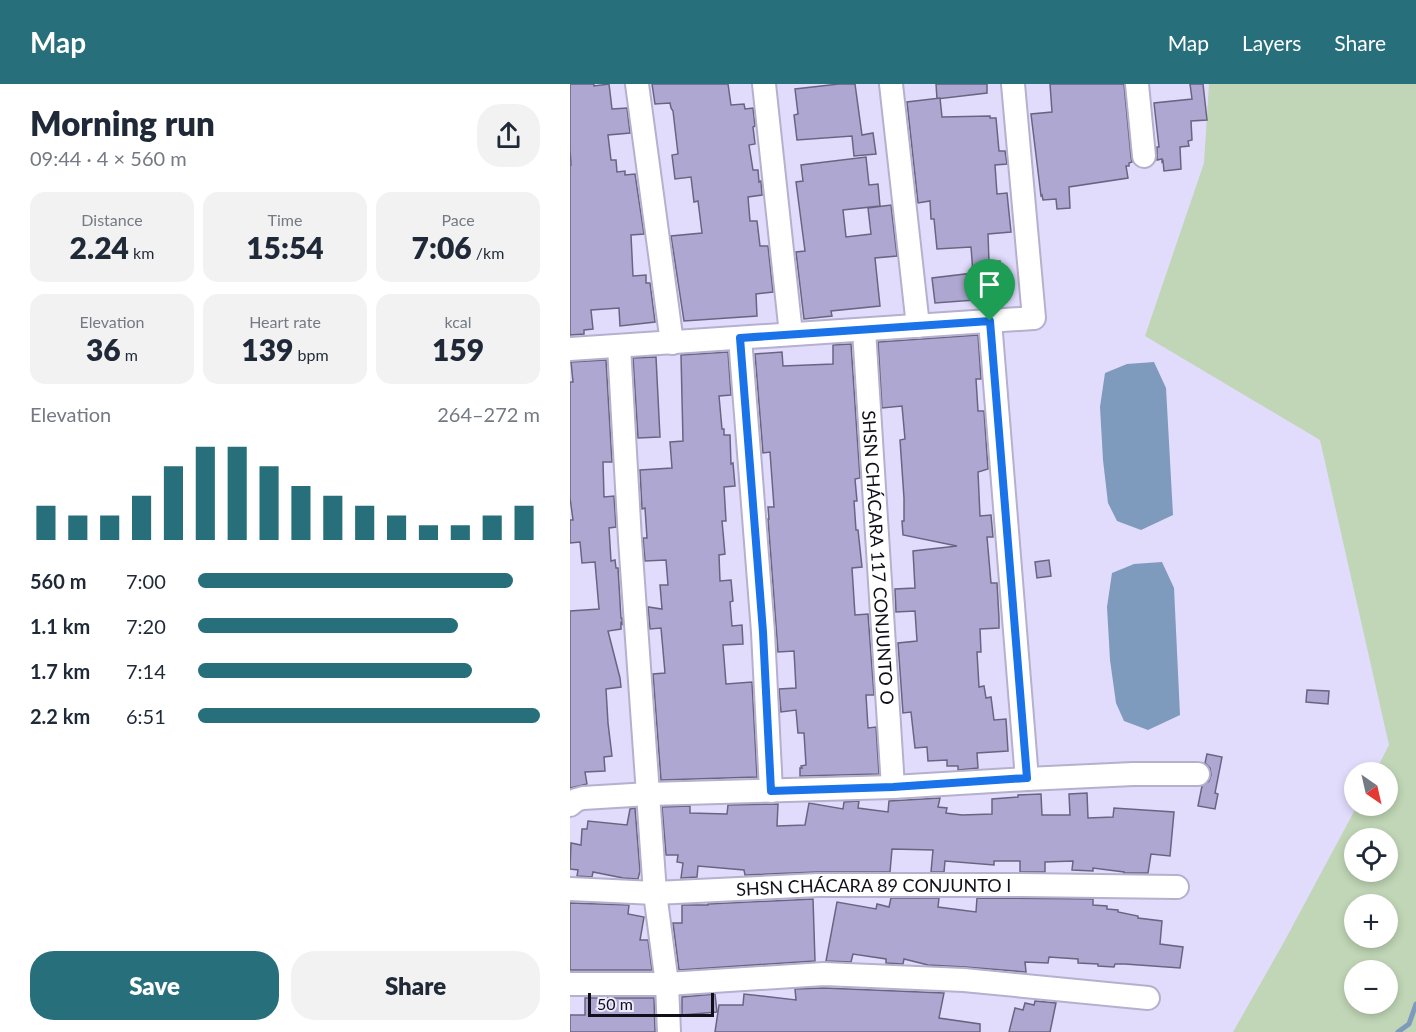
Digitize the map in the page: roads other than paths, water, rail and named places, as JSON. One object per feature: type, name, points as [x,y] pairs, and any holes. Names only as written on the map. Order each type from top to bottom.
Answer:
[{"type":"street","points":[[637,84],[672,343]]},
{"type":"street","points":[[764,84],[791,334]]},
{"type":"street","points":[[891,84],[918,326]]},
{"type":"street","points":[[570,349],[1034,318],[1013,84]]},
{"type":"street","points":[[1137,84],[1144,156]]},
{"type":"street","points":[[990,321],[1027,778]]},
{"type":"street","name":"SHSN CHÁCARA 117 CONJUNTO O","points":[[864,330],[893,787]]},
{"type":"street","points":[[740,338],[763,632],[771,791]]},
{"type":"street","points":[[619,346],[655,893],[667,984],[669,1032]]},
{"type":"street","points":[[570,805],[583,798],[649,794],[893,787],[1132,774],[1198,774]]},
{"type":"street","name":"SHSN CHÁCARA 89 CONJUNTO I","points":[[570,889],[655,893],[818,885],[1177,887]]},
{"type":"street","points":[[570,984],[667,984],[824,974],[964,980],[1149,998]]},
{"type":"water","points":[[1154,362],[1166,388],[1173,515],[1141,530],[1117,521],[1108,503],[1100,407],[1105,373],[1127,364]]},
{"type":"water","points":[[1162,562],[1174,588],[1180,715],[1148,730],[1124,721],[1116,703],[1110,660],[1107,607],[1112,573],[1134,564]]},
{"type":"waterway","points":[[1398,1032],[1409,1024],[1416,1004]]}]
